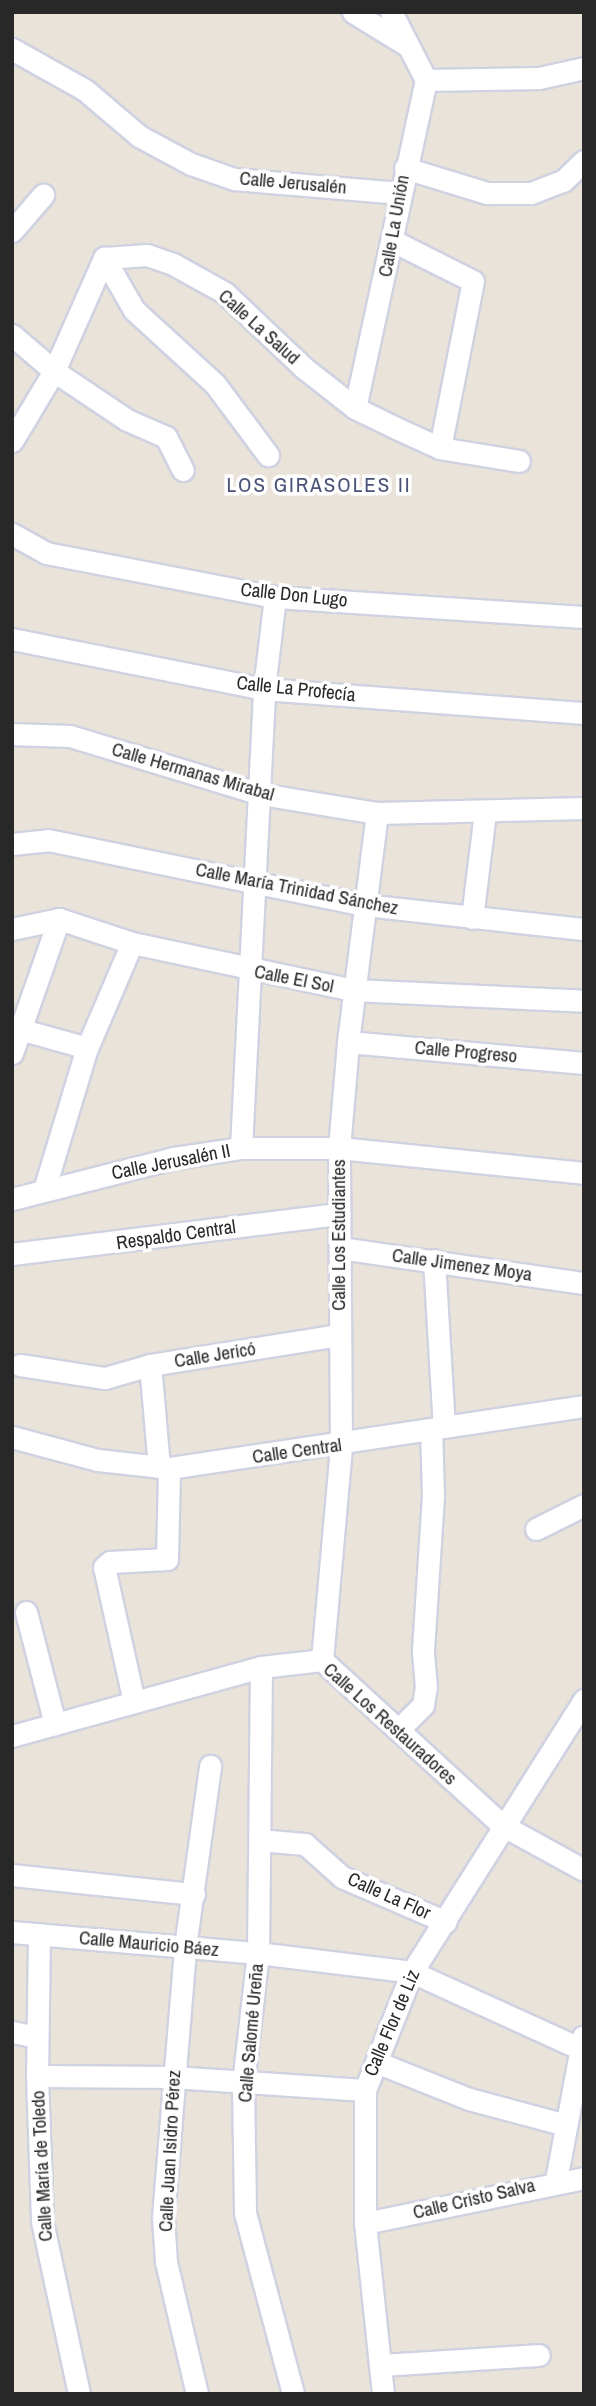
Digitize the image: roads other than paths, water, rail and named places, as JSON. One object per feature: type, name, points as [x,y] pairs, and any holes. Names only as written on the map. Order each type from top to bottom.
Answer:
[{"type":"street","points":[[352,12],[410,47]]},
{"type":"street","points":[[391,12],[426,80],[539,78],[584,68]]},
{"type":"street","name":"Calle Jerusalén","points":[[12,49],[85,90],[139,136],[191,164],[234,179],[400,192]]},
{"type":"street","name":"Calle La Unión","points":[[355,408],[426,80]]},
{"type":"street","points":[[405,168],[487,192],[531,193],[564,181],[584,160]]},
{"type":"street","points":[[12,231],[43,195]]},
{"type":"street","points":[[393,241],[473,281],[440,448]]},
{"type":"street","name":"Calle La Salud","points":[[104,258],[147,255],[173,264],[225,293],[304,368],[355,408],[440,448],[519,461]]},
{"type":"street","points":[[12,441],[54,371],[104,258]]},
{"type":"street","points":[[104,258],[134,310],[215,384],[268,455]]},
{"type":"street","points":[[12,335],[54,371],[127,420],[166,437],[183,470]]},
{"type":"street","name":"Calle Don Lugo","points":[[12,534],[46,553],[275,597],[584,617]]},
{"type":"street","points":[[241,1148],[247,970],[261,794],[264,689],[275,597]]},
{"type":"street","name":"Calle La Profecía","points":[[12,639],[264,689],[584,713]]},
{"type":"street","name":"Calle Hermanas Mirabal","points":[[12,734],[70,736],[261,794],[377,813],[584,808]]},
{"type":"street","points":[[472,918],[485,812]]},
{"type":"street","name":"Calle Los Estudiantes","points":[[322,1660],[341,1445],[339,1148],[348,1042],[377,813]]},
{"type":"street","name":"Calle María Trinidad Sánchez","points":[[12,844],[48,840],[365,905],[584,929]]},
{"type":"street","points":[[12,929],[59,919]]},
{"type":"street","points":[[12,1053],[16,1027],[59,919]]},
{"type":"street","name":"Calle El Sol","points":[[59,919],[132,943],[247,970],[354,990],[584,1001]]},
{"type":"street","points":[[44,1190],[87,1048],[132,943]]},
{"type":"street","points":[[16,1027],[87,1048]]},
{"type":"street","name":"Calle Progreso","points":[[348,1042],[584,1062]]},
{"type":"street","name":"Calle Jerusalén II","points":[[12,1199],[174,1158],[241,1148],[339,1148],[584,1173]]},
{"type":"street","name":"Respaldo Central","points":[[12,1254],[340,1214]]},
{"type":"street","name":"Calle Jimenez Moya","points":[[340,1248],[584,1283]]},
{"type":"street","points":[[399,1729],[423,1705],[426,1686],[424,1650],[438,1428],[434,1260]]},
{"type":"street","name":"Calle Jericó","points":[[134,1702],[104,1567],[110,1562],[167,1559],[164,1468],[150,1365],[339,1335]]},
{"type":"street","points":[[20,1366],[105,1378],[150,1365]]},
{"type":"street","name":"Calle Central","points":[[12,1437],[98,1460],[164,1468],[341,1445],[584,1406]]},
{"type":"street","points":[[536,1529],[584,1505]]},
{"type":"street","points":[[26,1612],[55,1724]]},
{"type":"street","name":"Calle Los Restauradores","points":[[12,1736],[261,1667],[322,1660],[502,1825],[584,1870]]},
{"type":"street","name":"Calle Salomé Ureña","points":[[261,1667],[258,1953],[243,2083],[246,2213],[293,2394]]},
{"type":"street","name":"Calle Flor de Liz","points":[[383,2394],[365,2223],[365,2090],[412,1972],[446,1922],[502,1825],[584,1700]]},
{"type":"street","name":"Calle Juan Isidro Pérez","points":[[197,2394],[166,2262],[163,2217],[185,1947],[211,1766]]},
{"type":"street","name":"Calle La Flor","points":[[259,1840],[305,1844],[342,1877],[446,1922]]},
{"type":"street","points":[[12,1875],[194,1894]]},
{"type":"street","name":"Calle Mauricio Báez","points":[[12,1932],[258,1953],[412,1972],[582,2042]]},
{"type":"street","name":"Calle María de Toledo","points":[[39,1934],[37,2076],[42,2221],[79,2394]]},
{"type":"street","points":[[12,2032],[37,2037]]},
{"type":"street","points":[[556,2180],[582,2042]]},
{"type":"street","points":[[376,2062],[469,2099],[566,2125]]},
{"type":"street","points":[[37,2076],[173,2077],[365,2090]]},
{"type":"street","name":"Calle Cristo Salva","points":[[365,2223],[556,2180],[584,2178]]},
{"type":"street","points":[[380,2365],[540,2355]]},
{"type":"district","name":"LOS GIRASOLES II","points":[[319,485]]}]
